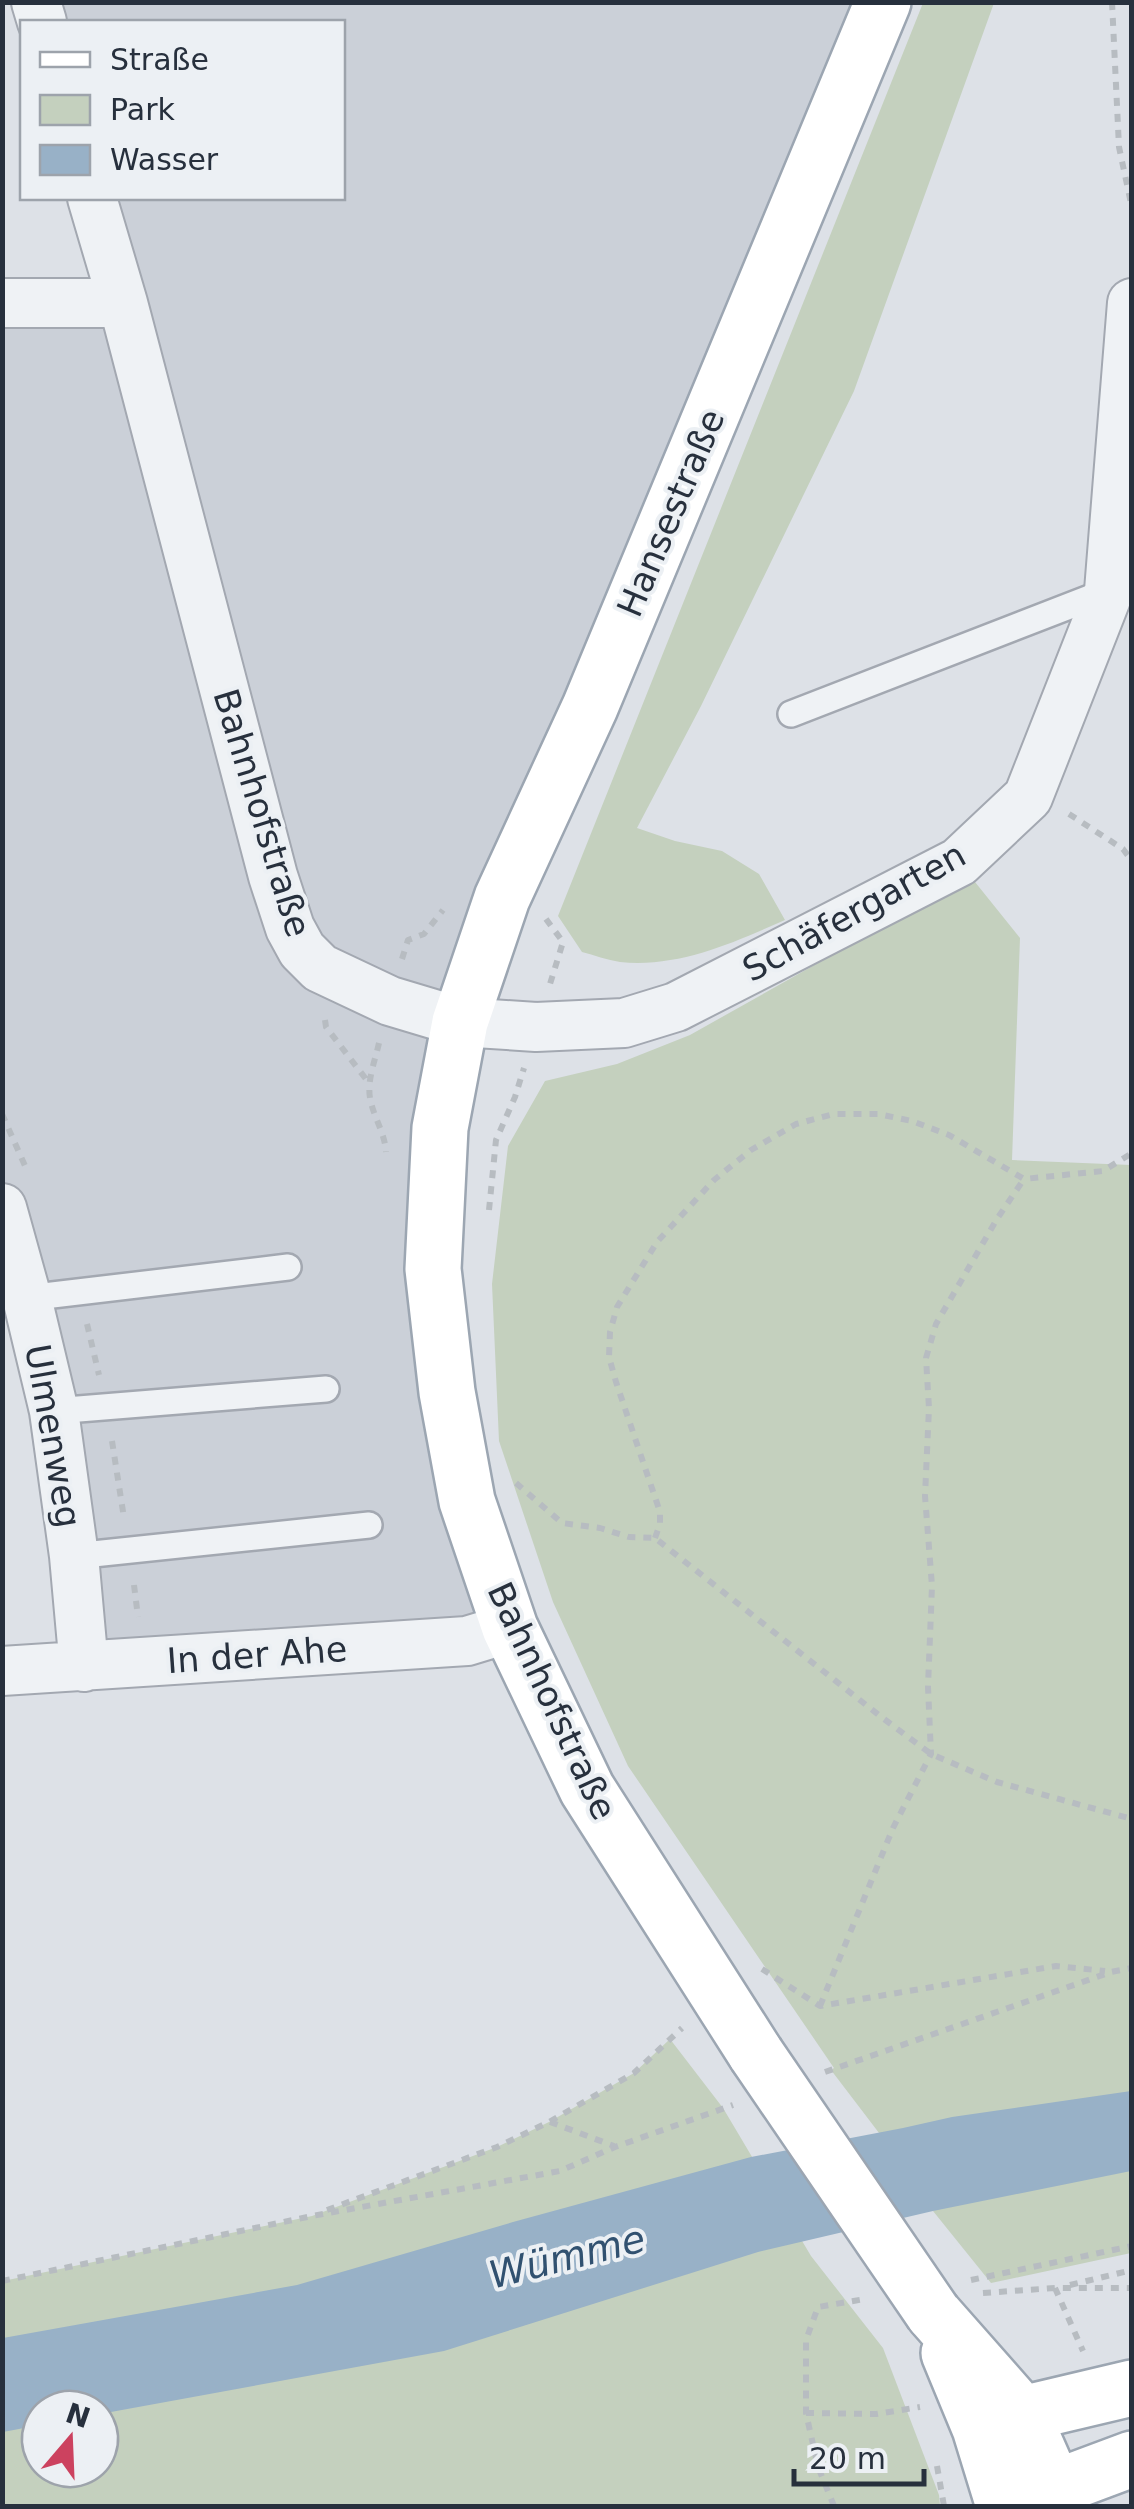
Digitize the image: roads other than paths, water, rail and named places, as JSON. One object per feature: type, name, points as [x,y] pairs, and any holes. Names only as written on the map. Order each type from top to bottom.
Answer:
[{"type":"main road","name":"Hansestraße","points":[[460,1022],[502,898],[590,707],[883,2]]},
{"type":"main road","name":"Bahnhofstraße","points":[[460,1022],[440,1128],[433,1269],[447,1392],[468,1501],[510,1628],[587,1789],[748,2078],[959,2296],[1001,2421]]},
{"type":"main road","points":[[1001,2421],[1132,2388]]},
{"type":"main road","points":[[1001,2421],[1058,2498]]},
{"type":"main road","points":[[1001,2421],[1004,2506],[1058,2498],[1132,2459]]},
{"type":"street","name":"Bahnhofstraße","points":[[93,200],[290,928],[302,950],[320,968],[390,1001],[460,1022]]},
{"type":"street","points":[[2,303],[123,303]]},
{"type":"street","name":"Schäfergarten","points":[[460,1022],[536,1027],[624,1023],[676,1007],[959,862],[1028,798],[1120,589],[1132,303]]},
{"type":"street","name":"Ulmenweg","points":[[2,1208],[54,1411],[84,1667]]},
{"type":"street","name":"In der Ahe","points":[[2,1671],[466,1641],[510,1628]]},
{"type":"lane","points":[[791,714],[1120,589]]},
{"type":"lane","points":[[27,1298],[288,1267]]},
{"type":"lane","points":[[54,1411],[326,1389]]},
{"type":"lane","points":[[74,1556],[369,1525]]},
{"type":"water","name":"Wümme","points":[[1131,2091],[1131,2171],[758,2252],[444,2351],[120,2410],[120,2389],[20,2389],[20,2429],[3,2432],[3,2338],[297,2285],[751,2157],[952,2117]]}]
